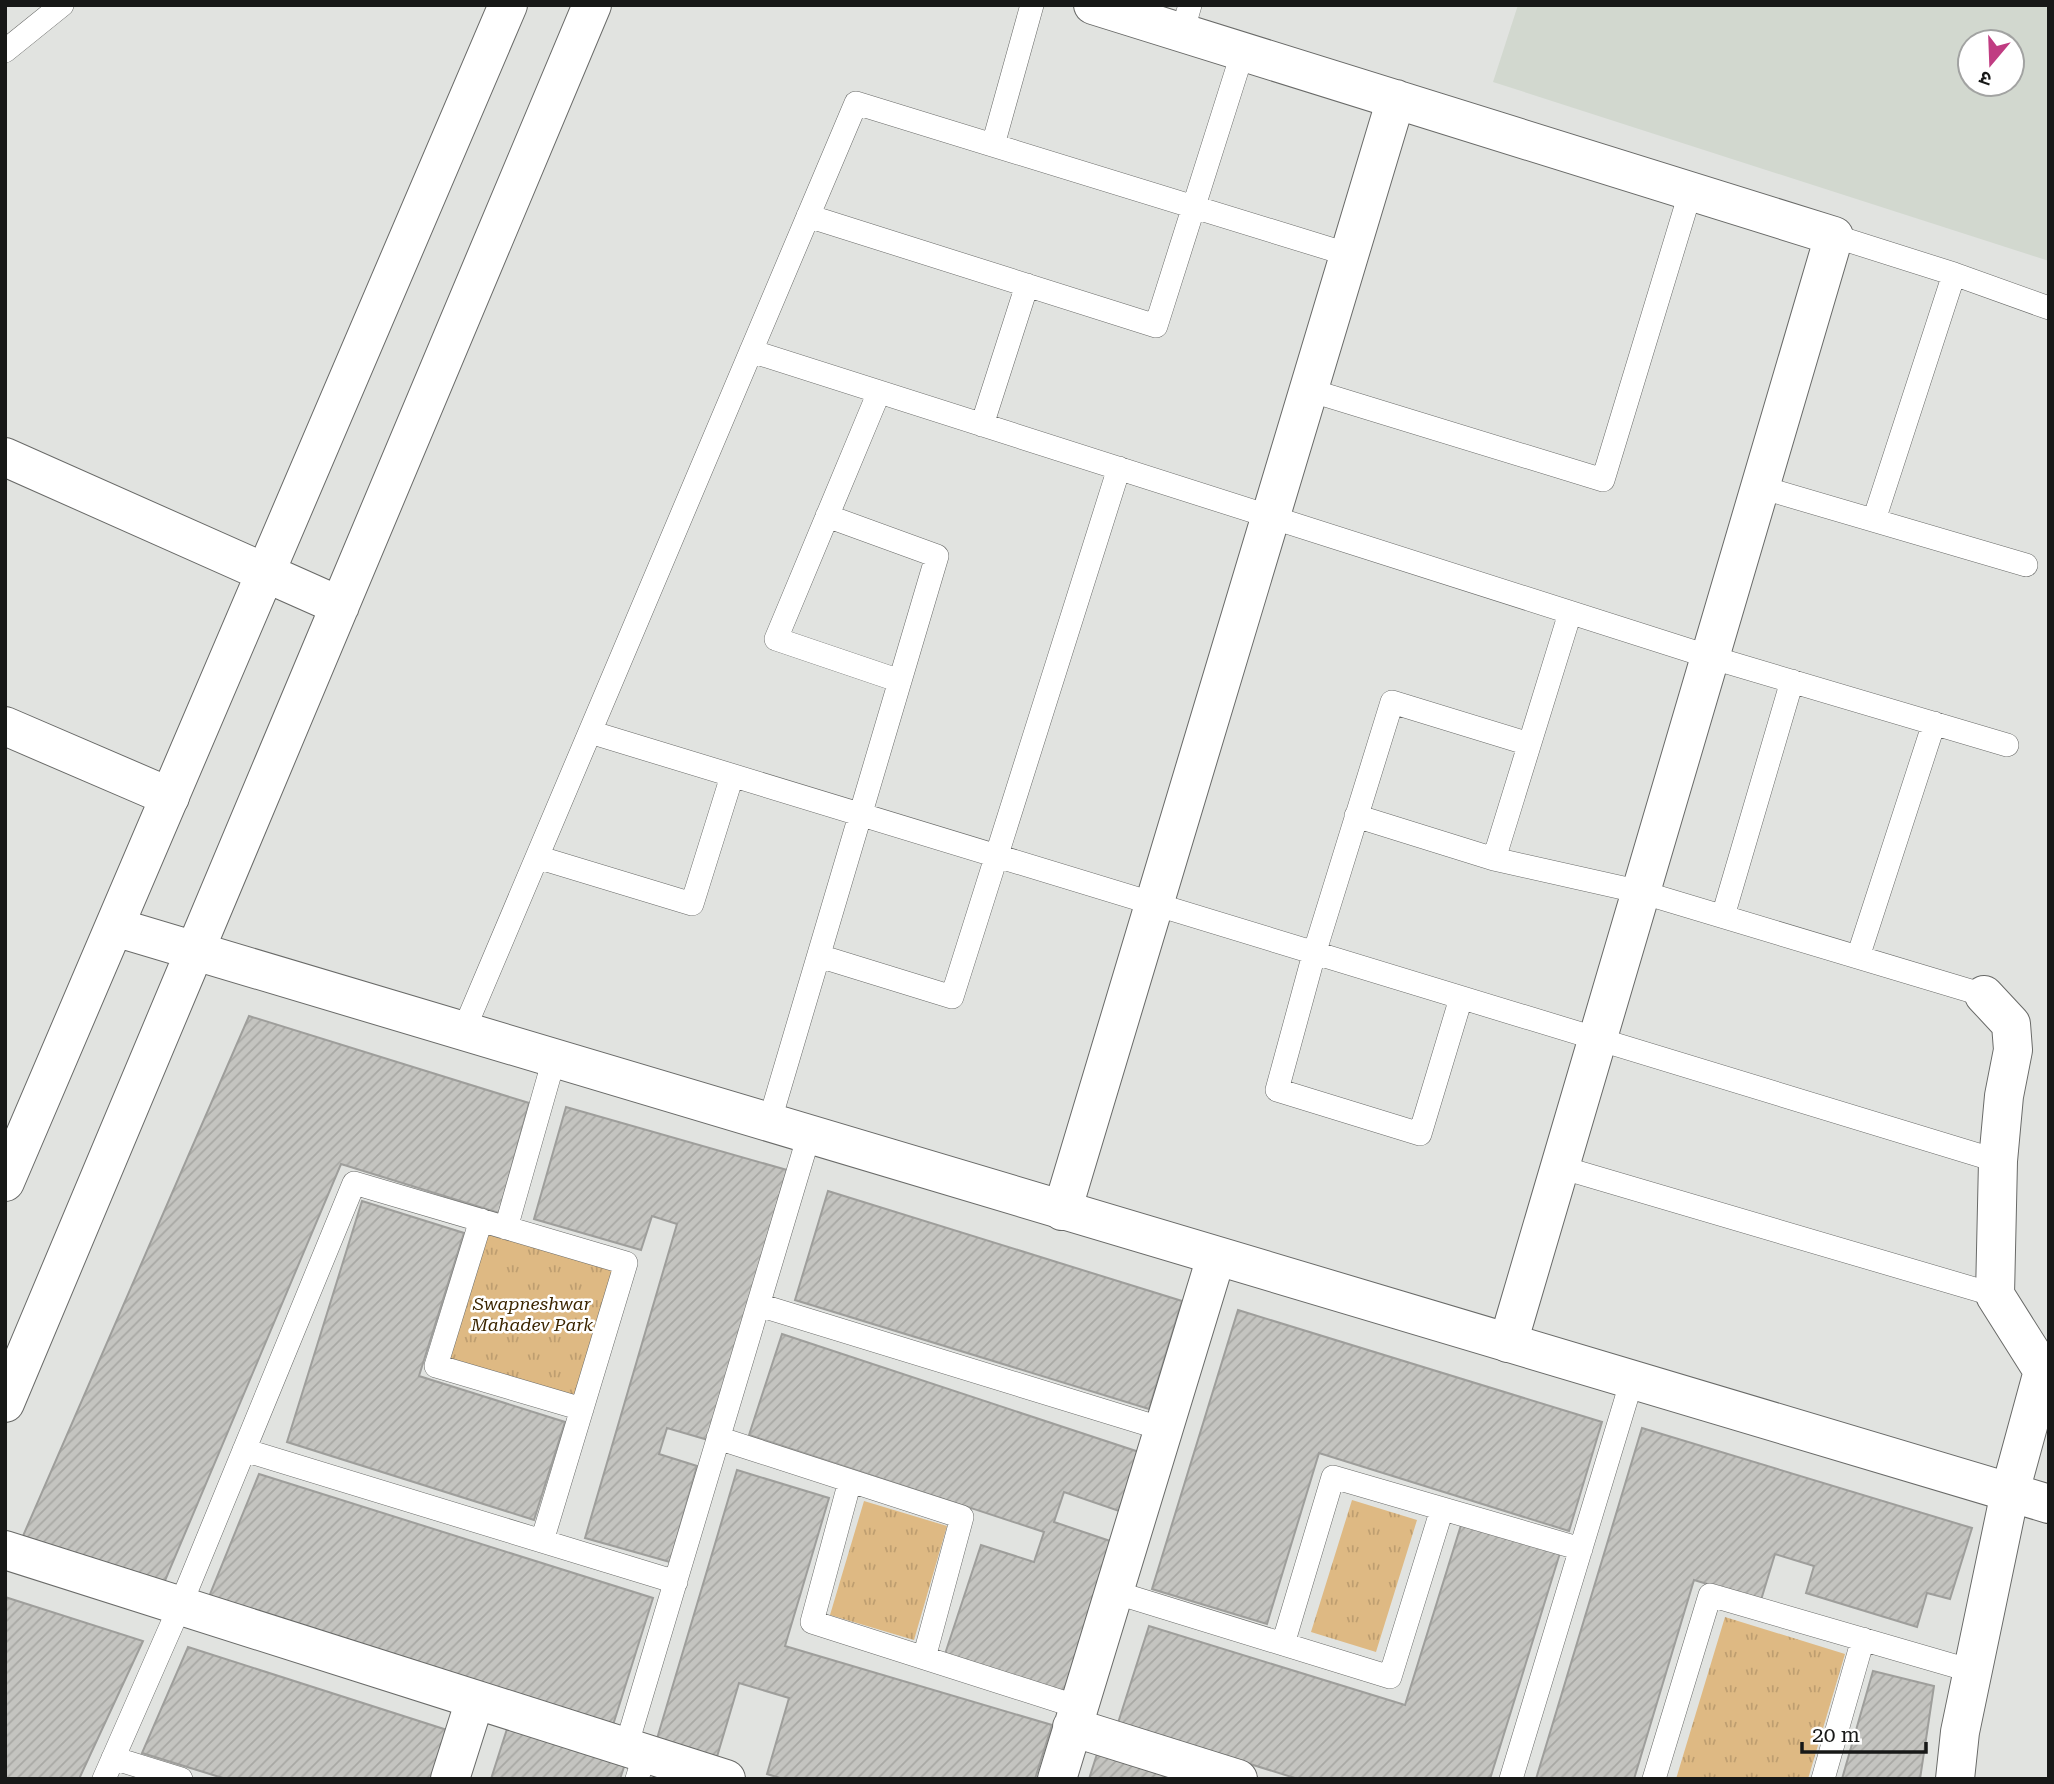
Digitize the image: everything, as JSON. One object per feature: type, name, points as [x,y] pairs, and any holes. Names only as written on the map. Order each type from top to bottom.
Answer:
[{"type":"street","points":[[5,1182],[508,5]]},
{"type":"street","points":[[5,1403],[592,5]]},
{"type":"street","points":[[1093,5],[1186,19],[1242,51],[1834,236],[1508,1343]]},
{"type":"street","points":[[1062,1211],[1396,99]]},
{"type":"street","points":[[5,457],[340,606]]},
{"type":"street","points":[[5,726],[170,797]]},
{"type":"street","points":[[115,927],[2049,1504]]},
{"type":"street","points":[[1955,1779],[1960,1732],[2010,1492],[2043,1371],[1995,1295],[1998,1161],[2004,1096],[2013,1050],[2011,1024],[1984,995]]},
{"type":"street","points":[[1057,1779],[1216,1257]]},
{"type":"street","points":[[5,1550],[475,1700],[636,1760],[726,1779]]},
{"type":"street","points":[[450,1779],[475,1700]]},
{"type":"street","points":[[1075,1717],[1238,1779]]},
{"type":"lane","points":[[5,51],[62,5]]},
{"type":"lane","points":[[992,145],[1032,5]]},
{"type":"lane","points":[[808,216],[1156,326],[1242,51]]},
{"type":"lane","points":[[463,1032],[856,103],[1350,255]]},
{"type":"lane","points":[[1309,390],[1603,481],[1691,190]]},
{"type":"lane","points":[[1834,236],[2049,308]]},
{"type":"lane","points":[[1874,520],[1954,274]]},
{"type":"lane","points":[[982,425],[1027,285]]},
{"type":"lane","points":[[751,351],[1710,657],[2007,745]]},
{"type":"lane","points":[[879,392],[776,639],[900,681]]},
{"type":"lane","points":[[819,956],[951,997],[1119,468]]},
{"type":"lane","points":[[1760,487],[2026,565]]},
{"type":"lane","points":[[769,1123],[937,556],[827,516]]},
{"type":"lane","points":[[1494,859],[1570,613]]},
{"type":"lane","points":[[1723,916],[1792,681]]},
{"type":"lane","points":[[1461,998],[1420,1133],[1277,1090],[1314,954],[1392,702],[1530,744]]},
{"type":"lane","points":[[1858,957],[1934,723]]},
{"type":"lane","points":[[590,732],[1998,1161]]},
{"type":"lane","points":[[537,857],[692,904],[732,776]]},
{"type":"lane","points":[[1356,816],[1494,859],[1641,892],[1984,995]]},
{"type":"lane","points":[[506,1228],[554,1059]]},
{"type":"lane","points":[[636,1760],[676,1582],[809,1135]]},
{"type":"lane","points":[[1560,1167],[1995,1295]]},
{"type":"lane","points":[[181,1779],[109,1768],[180,1606],[354,1183],[626,1263],[542,1541]]},
{"type":"lane","points":[[481,1220],[436,1366],[582,1409]]},
{"type":"lane","points":[[759,1305],[1163,1429]]},
{"type":"lane","points":[[1511,1779],[1632,1380]]},
{"type":"lane","points":[[719,1438],[962,1517],[924,1658]]},
{"type":"lane","points":[[244,1450],[676,1582]]},
{"type":"lane","points":[[1283,1644],[1333,1477],[1581,1549]]},
{"type":"lane","points":[[850,1481],[812,1622],[924,1658],[1075,1717]]},
{"type":"lane","points":[[1114,1592],[1390,1677],[1441,1509]]},
{"type":"lane","points":[[1654,1779],[1710,1595],[1972,1671]]},
{"type":"lane","points":[[1823,1779],[1863,1639]]},
{"type":"shaded area","points":[[1518,5],[2049,5],[2049,261],[1493,82]]},
{"type":"green space","name":"Swapneshwar Mahadev Park","points":[[483,1225],[622,1266],[580,1403],[443,1363]]},
{"type":"green space","points":[[1352,1500],[1417,1520],[1376,1652],[1311,1632]]},
{"type":"green space","points":[[864,1501],[947,1526],[914,1640],[830,1615]]},
{"type":"green space","points":[[1725,1617],[1845,1654],[1808,1779],[1676,1779]]},
{"type":"building","points":[[249,1016],[529,1103],[499,1213],[341,1164],[164,1583],[23,1536]]},
{"type":"building","points":[[566,1107],[787,1170],[708,1440],[667,1428],[659,1454],[697,1466],[670,1562],[585,1538],[677,1224],[652,1216],[641,1250],[534,1219]]},
{"type":"building","points":[[828,1191],[1182,1301],[1149,1409],[795,1300]]},
{"type":"building","points":[[362,1201],[464,1233],[419,1376],[565,1422],[534,1520],[287,1442]]},
{"type":"building","points":[[1238,1310],[1602,1422],[1569,1531],[1319,1453],[1267,1624],[1152,1589]]},
{"type":"building","points":[[782,1334],[1142,1453],[1122,1512],[1064,1492],[1054,1522],[1113,1542],[1063,1694],[945,1654],[981,1545],[1034,1562],[1044,1532],[749,1435]]},
{"type":"building","points":[[1642,1428],[1972,1528],[1950,1599],[1927,1593],[1917,1627],[1806,1593],[1814,1566],[1775,1554],[1761,1600],[1694,1580],[1634,1779],[1536,1779]]},
{"type":"building","points":[[737,1470],[829,1498],[785,1646],[1052,1725],[1035,1779],[783,1779],[767,1774],[789,1698],[739,1683],[716,1760],[656,1742]]},
{"type":"building","points":[[259,1474],[653,1598],[613,1725],[208,1599]]},
{"type":"building","points":[[1462,1522],[1560,1553],[1490,1779],[1298,1779],[1118,1723],[1149,1626],[1405,1705]]},
{"type":"building","points":[[5,1597],[143,1641],[79,1779],[5,1779]]},
{"type":"building","points":[[188,1647],[447,1730],[431,1779],[226,1779],[142,1753]]},
{"type":"building","points":[[1873,1671],[1934,1686],[1920,1779],[1842,1779]]},
{"type":"building","points":[[507,1729],[625,1764],[620,1779],[491,1779]]},
{"type":"building","points":[[1097,1754],[1177,1779],[1089,1779]]}]
